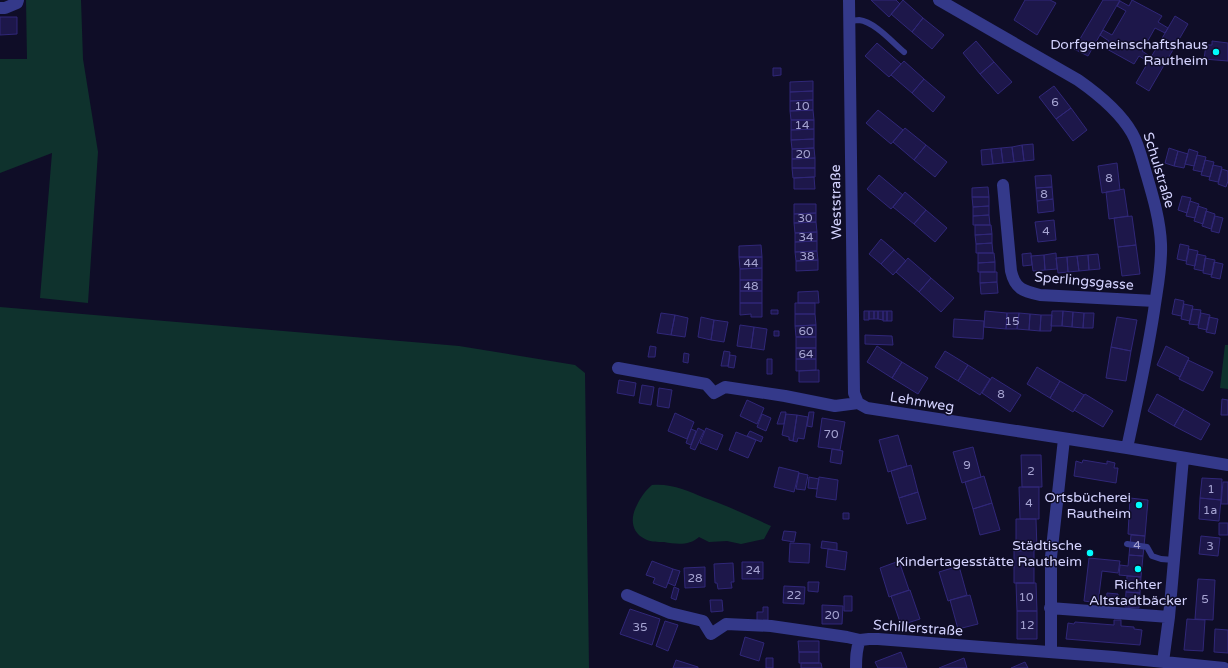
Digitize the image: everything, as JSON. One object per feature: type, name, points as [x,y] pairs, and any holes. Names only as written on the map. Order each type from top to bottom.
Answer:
[{"type":"street","points":[[0,8],[5,8],[17,3],[18,0]]},
{"type":"street","name":"Weststraße","points":[[849,0],[854,393],[858,403]]},
{"type":"street","name":"Schulstraße","points":[[939,0],[1078,80],[1114,110],[1126,123],[1136,141],[1158,218],[1161,246],[1160,267],[1147,353],[1127,448]]},
{"type":"street","name":"Sperlingsgasse","points":[[1003,185],[1011,271],[1017,286],[1023,290],[1040,295],[1155,301]]},
{"type":"street","name":"Lehmweg","points":[[618,368],[706,384],[714,393],[726,387],[785,396],[835,406],[858,403],[867,408],[1228,465]]},
{"type":"street","points":[[1051,652],[1051,557],[1064,439]]},
{"type":"street","points":[[1163,662],[1169,617],[1183,458]]},
{"type":"street","name":"Schillerstraße","points":[[627,595],[670,613],[703,621],[711,634],[726,624],[771,626],[860,640],[878,639],[1051,652],[1116,662],[1163,662],[1198,667],[1224,668]]},
{"type":"street","points":[[1050,608],[1169,617]]},
{"type":"street","points":[[856,668],[856,654],[860,640]]},
{"type":"lane","points":[[849,21],[860,20],[868,23],[904,52]]},
{"type":"lane","points":[[1126,544],[1147,547],[1152,556],[1161,559],[1174,560]]},
{"type":"green space","points":[[26,0],[81,0],[83,59],[98,152],[88,303],[40,298],[52,153],[0,173],[0,59],[27,59]]},
{"type":"green space","points":[[0,307],[459,346],[575,365],[585,373],[589,668],[0,668]]},
{"type":"green space","points":[[1225,345],[1228,345],[1228,389],[1220,388]]},
{"type":"green space","points":[[652,485],[673,486],[686,490],[771,526],[764,539],[741,544],[727,541],[709,542],[699,537],[691,542],[682,544],[647,540],[640,536],[634,529],[633,515],[645,492]]},
{"type":"building","points":[[871,0],[896,0],[900,4],[889,17]]},
{"type":"building","points":[[903,0],[923,18],[912,32],[891,14]]},
{"type":"building","points":[[1025,0],[1050,0],[1056,3],[1037,35],[1014,20]]},
{"type":"building","points":[[1103,0],[1120,0],[1088,56],[1074,49]]},
{"type":"building","points":[[1132,0],[1162,16],[1158,22],[1168,28],[1165,33],[1155,28],[1142,51],[1151,57],[1149,62],[1139,56],[1134,64],[1105,48],[1109,41],[1100,35],[1103,30],[1112,35],[1126,11],[1117,6],[1120,1],[1129,6]]},
{"type":"building","points":[[1175,16],[1188,24],[1149,91],[1136,83]]},
{"type":"building","points":[[0,17],[17,17],[17,34],[0,35]]},
{"type":"building","points":[[923,18],[944,35],[932,49],[912,32]]},
{"type":"building","points":[[976,41],[994,62],[980,74],[963,53]]},
{"type":"building","name":"Dorfgemeinschaftshaus Rautheim","points":[[1212,41],[1228,43],[1228,61],[1204,59],[1206,45],[1212,45]]},
{"type":"building","points":[[877,43],[901,64],[889,77],[865,56]]},
{"type":"building","points":[[904,61],[924,79],[912,93],[891,75]]},
{"type":"building","points":[[994,62],[1012,82],[998,94],[980,74]]},
{"type":"building","points":[[773,68],[781,68],[781,75],[773,76]]},
{"type":"building","points":[[924,79],[945,97],[933,112],[912,93]]},
{"type":"building","points":[[813,81],[813,91],[790,92],[790,82]]},
{"type":"building","points":[[1054,86],[1071,108],[1056,119],[1039,97]]},
{"type":"building","points":[[813,91],[813,100],[790,101],[790,92]]},
{"type":"building","points":[[813,100],[813,110],[790,111],[790,101]]},
{"type":"building","points":[[1071,108],[1087,130],[1073,141],[1056,119]]},
{"type":"building","points":[[813,110],[814,120],[791,120],[790,111]]},
{"type":"building","points":[[878,110],[903,130],[891,144],[866,123]]},
{"type":"building","points":[[791,120],[814,120],[814,129],[791,130]]},
{"type":"building","points":[[905,128],[926,145],[914,160],[893,142]]},
{"type":"building","points":[[814,129],[814,139],[791,140],[791,130]]},
{"type":"building","points":[[814,139],[814,148],[792,149],[791,140]]},
{"type":"building","points":[[1033,144],[1034,160],[1024,161],[1022,145]]},
{"type":"building","points":[[926,145],[947,162],[935,177],[914,160]]},
{"type":"building","points":[[1022,145],[1024,161],[1014,162],[1012,147]]},
{"type":"building","points":[[1012,147],[1014,162],[1003,163],[1001,148]]},
{"type":"building","points":[[814,148],[815,158],[792,159],[792,149]]},
{"type":"building","points":[[1001,148],[1003,163],[993,164],[991,149]]},
{"type":"building","points":[[1169,148],[1178,151],[1174,166],[1165,163]]},
{"type":"building","points":[[991,149],[993,164],[982,165],[981,150]]},
{"type":"building","points":[[1189,149],[1198,152],[1194,166],[1185,164]]},
{"type":"building","points":[[1178,151],[1188,154],[1184,168],[1174,166]]},
{"type":"building","points":[[1197,155],[1206,157],[1202,172],[1193,170]]},
{"type":"building","points":[[815,158],[815,168],[792,168],[792,159]]},
{"type":"building","points":[[1205,160],[1214,162],[1210,177],[1201,175]]},
{"type":"building","points":[[1117,163],[1120,190],[1102,193],[1098,166]]},
{"type":"building","points":[[1213,165],[1222,167],[1218,182],[1209,180]]},
{"type":"building","points":[[792,168],[815,168],[815,177],[793,178]]},
{"type":"building","points":[[1222,169],[1228,171],[1228,181],[1226,187],[1218,184]]},
{"type":"building","points":[[879,175],[903,195],[891,209],[867,189]]},
{"type":"building","points":[[1051,175],[1052,187],[1036,188],[1035,176]]},
{"type":"building","points":[[814,177],[815,189],[794,189],[794,178]]},
{"type":"building","points":[[988,187],[989,197],[972,197],[972,188]]},
{"type":"building","points":[[1052,187],[1053,199],[1037,201],[1036,188]]},
{"type":"building","points":[[1124,189],[1128,216],[1109,219],[1106,192]]},
{"type":"building","points":[[905,192],[926,210],[914,224],[893,207]]},
{"type":"building","points":[[1182,196],[1191,198],[1187,213],[1178,210]]},
{"type":"building","points":[[972,197],[989,197],[989,206],[973,207]]},
{"type":"building","points":[[1053,199],[1054,211],[1038,213],[1037,201]]},
{"type":"building","points":[[1190,201],[1199,204],[1195,218],[1186,216]]},
{"type":"building","points":[[794,204],[816,204],[816,213],[794,214]]},
{"type":"building","points":[[989,206],[989,215],[973,216],[973,207]]},
{"type":"building","points":[[1198,206],[1207,209],[1203,224],[1194,221]]},
{"type":"building","points":[[926,210],[947,228],[935,242],[914,224]]},
{"type":"building","points":[[1206,211],[1215,214],[1211,229],[1202,226]]},
{"type":"building","points":[[816,213],[816,222],[794,223],[794,214]]},
{"type":"building","points":[[989,215],[990,225],[973,225],[973,216]]},
{"type":"building","points":[[1132,216],[1136,245],[1118,247],[1114,218]]},
{"type":"building","points":[[1215,216],[1223,218],[1219,233],[1211,231]]},
{"type":"building","points":[[1054,220],[1056,240],[1038,242],[1035,222]]},
{"type":"building","points":[[816,222],[817,232],[795,233],[794,223]]},
{"type":"building","points":[[975,225],[991,225],[992,234],[975,235]]},
{"type":"building","points":[[817,232],[817,241],[795,242],[795,233]]},
{"type":"building","points":[[992,234],[992,243],[976,244],[975,235]]},
{"type":"building","points":[[881,239],[894,250],[881,264],[869,254]]},
{"type":"building","points":[[817,241],[817,251],[795,252],[795,242]]},
{"type":"building","points":[[992,243],[993,253],[976,253],[976,244]]},
{"type":"building","points":[[1180,244],[1189,246],[1186,261],[1177,259]]},
{"type":"building","points":[[761,245],[762,257],[739,257],[739,246]]},
{"type":"building","points":[[1136,245],[1140,274],[1122,276],[1118,247]]},
{"type":"building","points":[[1189,249],[1198,251],[1195,266],[1186,264]]},
{"type":"building","points":[[894,250],[906,261],[893,275],[881,264]]},
{"type":"building","points":[[817,251],[818,260],[796,261],[795,252]]},
{"type":"building","points":[[978,253],[994,253],[995,262],[978,263]]},
{"type":"building","points":[[1031,253],[1032,265],[1023,266],[1022,254]]},
{"type":"building","points":[[1056,253],[1057,269],[1045,270],[1044,255]]},
{"type":"building","points":[[1098,254],[1100,269],[1089,270],[1088,255]]},
{"type":"building","points":[[1197,254],[1206,256],[1203,271],[1194,269]]},
{"type":"building","points":[[1044,255],[1045,270],[1033,271],[1031,256]]},
{"type":"building","points":[[1088,255],[1089,270],[1079,271],[1077,256]]},
{"type":"building","points":[[1077,256],[1079,271],[1068,272],[1067,257]]},
{"type":"building","points":[[739,257],[762,257],[762,268],[740,269]]},
{"type":"building","points":[[1067,257],[1068,272],[1058,273],[1056,258]]},
{"type":"building","points":[[908,258],[931,278],[919,292],[896,272]]},
{"type":"building","points":[[1205,258],[1215,260],[1212,275],[1203,273]]},
{"type":"building","points":[[818,260],[818,270],[796,271],[796,261]]},
{"type":"building","points":[[995,262],[995,272],[978,272],[978,263]]},
{"type":"building","points":[[1214,262],[1223,264],[1220,279],[1211,277]]},
{"type":"building","points":[[762,268],[762,280],[740,280],[740,269]]},
{"type":"building","points":[[980,272],[997,272],[997,282],[980,283]]},
{"type":"building","points":[[931,278],[954,298],[941,312],[919,292]]},
{"type":"building","points":[[740,280],[762,280],[762,291],[740,291]]},
{"type":"building","points":[[997,282],[998,293],[981,294],[980,283]]},
{"type":"building","points":[[740,291],[762,291],[762,303],[740,303]]},
{"type":"building","points":[[818,291],[819,303],[798,303],[798,292]]},
{"type":"building","points":[[1175,299],[1184,301],[1181,316],[1172,314]]},
{"type":"building","points":[[740,303],[762,303],[762,317],[751,317],[751,314],[740,315]]},
{"type":"building","points":[[795,303],[815,303],[815,314],[795,314]]},
{"type":"building","points":[[1184,304],[1193,306],[1190,321],[1181,319]]},
{"type":"building","points":[[1192,309],[1201,310],[1198,325],[1189,324]]},
{"type":"building","points":[[771,310],[778,310],[778,314],[771,314]]},
{"type":"building","points":[[864,311],[869,311],[869,320],[864,320]]},
{"type":"building","points":[[869,311],[874,311],[874,319],[869,319]]},
{"type":"building","points":[[874,311],[878,311],[878,319],[874,319]]},
{"type":"building","points":[[878,311],[883,311],[883,320],[878,319]]},
{"type":"building","points":[[883,311],[887,311],[887,321],[883,321]]},
{"type":"building","points":[[887,311],[892,311],[892,321],[887,321]]},
{"type":"building","points":[[985,311],[1007,313],[1006,329],[984,327]]},
{"type":"building","points":[[1052,311],[1063,311],[1062,326],[1051,326]]},
{"type":"building","points":[[1063,311],[1073,312],[1072,327],[1062,326]]},
{"type":"building","points":[[1073,312],[1084,313],[1083,328],[1072,327]]},
{"type":"building","points":[[661,313],[675,315],[671,335],[657,333]]},
{"type":"building","points":[[1007,313],[1019,313],[1017,329],[1006,329]]},
{"type":"building","points":[[1019,313],[1030,314],[1029,330],[1017,329]]},
{"type":"building","points":[[1084,313],[1094,313],[1093,328],[1083,328]]},
{"type":"building","points":[[1201,313],[1210,315],[1207,330],[1198,328]]},
{"type":"building","points":[[795,314],[815,314],[816,325],[795,326]]},
{"type":"building","points":[[1030,314],[1041,315],[1040,331],[1029,330]]},
{"type":"building","points":[[675,315],[688,318],[685,337],[671,335]]},
{"type":"building","points":[[1041,315],[1052,315],[1051,331],[1040,331]]},
{"type":"building","points":[[701,317],[714,320],[711,340],[698,337]]},
{"type":"building","points":[[1117,317],[1137,320],[1131,351],[1111,347]]},
{"type":"building","points":[[1209,317],[1218,319],[1215,334],[1206,332]]},
{"type":"building","points":[[954,319],[984,321],[983,339],[953,337]]},
{"type":"building","points":[[714,320],[728,322],[724,342],[711,340]]},
{"type":"building","points":[[740,325],[754,327],[751,348],[737,346]]},
{"type":"building","points":[[816,325],[816,337],[796,337],[795,326]]},
{"type":"building","points":[[754,327],[767,329],[764,350],[751,348]]},
{"type":"building","points":[[774,331],[779,331],[779,336],[774,336]]},
{"type":"building","points":[[865,335],[892,336],[893,345],[865,344]]},
{"type":"building","points":[[796,337],[816,337],[816,348],[796,348]]},
{"type":"building","points":[[650,346],[656,347],[655,357],[648,357]]},
{"type":"building","points":[[877,346],[902,362],[892,378],[867,362]]},
{"type":"building","points":[[1166,346],[1189,358],[1180,377],[1157,365]]},
{"type":"building","points":[[1111,347],[1131,351],[1126,381],[1106,378]]},
{"type":"building","points":[[796,348],[816,348],[816,359],[796,359]]},
{"type":"building","points":[[724,351],[730,352],[728,366],[721,366]]},
{"type":"building","points":[[945,351],[968,365],[958,381],[935,367]]},
{"type":"building","points":[[684,353],[689,354],[688,363],[683,362]]},
{"type":"building","points":[[730,355],[736,356],[734,368],[728,367]]},
{"type":"building","points":[[767,359],[772,359],[772,374],[767,374]]},
{"type":"building","points":[[796,359],[816,359],[816,370],[796,371]]},
{"type":"building","points":[[1188,360],[1213,372],[1203,391],[1179,379]]},
{"type":"building","points":[[902,362],[928,378],[918,394],[892,378]]},
{"type":"building","points":[[968,365],[990,379],[980,395],[958,381]]},
{"type":"building","points":[[1037,367],[1060,381],[1050,398],[1027,384]]},
{"type":"building","points":[[819,370],[819,382],[799,382],[799,371]]},
{"type":"building","points":[[992,377],[1021,395],[1010,412],[982,393]]},
{"type":"building","points":[[619,380],[636,383],[634,396],[617,393]]},
{"type":"building","points":[[1060,381],[1084,395],[1073,412],[1050,398]]},
{"type":"building","points":[[642,385],[654,387],[651,405],[639,403]]},
{"type":"building","points":[[659,388],[672,390],[669,408],[657,406]]},
{"type":"building","points":[[1085,394],[1113,411],[1103,427],[1074,410]]},
{"type":"building","points":[[1157,394],[1184,409],[1174,426],[1148,411]]},
{"type":"building","points":[[1222,399],[1228,400],[1228,415],[1221,415]]},
{"type":"building","points":[[747,400],[764,408],[757,424],[740,416]]},
{"type":"building","points":[[1184,409],[1210,424],[1201,440],[1174,426]]},
{"type":"building","points":[[781,412],[786,412],[784,424],[777,424]]},
{"type":"building","points":[[809,412],[814,412],[812,427],[807,426]]},
{"type":"building","points":[[675,413],[694,422],[687,439],[668,431]]},
{"type":"building","points":[[762,414],[771,418],[766,431],[757,427]]},
{"type":"building","points":[[786,414],[797,415],[793,441],[789,440],[789,437],[782,435]]},
{"type":"building","points":[[797,415],[808,417],[804,439],[798,438],[797,442],[793,441]]},
{"type":"building","points":[[822,418],[845,422],[840,450],[818,447]]},
{"type":"building","points":[[698,428],[704,431],[695,450],[690,448]]},
{"type":"building","points":[[706,428],[723,435],[717,450],[700,443]]},
{"type":"building","points":[[691,429],[696,431],[691,445],[686,443]]},
{"type":"building","points":[[750,431],[763,437],[761,442],[747,436]]},
{"type":"building","points":[[736,432],[756,440],[748,458],[729,450]]},
{"type":"building","points":[[898,435],[907,466],[888,472],[879,440]]},
{"type":"building","points":[[973,447],[981,477],[962,483],[953,452]]},
{"type":"building","points":[[832,449],[843,451],[841,464],[830,462]]},
{"type":"building","points":[[1021,455],[1041,455],[1042,487],[1022,487]]},
{"type":"building","points":[[1083,460],[1107,464],[1107,461],[1115,463],[1114,468],[1118,468],[1116,483],[1074,476],[1076,461],[1082,463]]},
{"type":"building","points":[[911,465],[918,492],[899,498],[891,471]]},
{"type":"building","points":[[779,467],[799,472],[794,492],[774,487]]},
{"type":"building","points":[[799,473],[808,475],[805,490],[796,489]]},
{"type":"building","points":[[984,476],[992,503],[973,509],[965,482]]},
{"type":"building","points":[[809,477],[819,479],[817,489],[808,488]]},
{"type":"building","points":[[819,477],[838,480],[836,500],[816,497]]},
{"type":"building","points":[[1202,478],[1222,479],[1221,500],[1200,498]]},
{"type":"building","points":[[1223,482],[1228,482],[1228,504],[1221,504]]},
{"type":"building","points":[[1019,487],[1039,487],[1039,519],[1020,519]]},
{"type":"building","points":[[918,492],[926,519],[907,524],[899,498]]},
{"type":"building","points":[[1130,498],[1148,500],[1145,536],[1128,534]]},
{"type":"building","points":[[1200,498],[1221,500],[1219,521],[1199,519]]},
{"type":"building","points":[[992,503],[1000,530],[980,535],[973,509]]},
{"type":"building","points":[[843,513],[849,513],[849,519],[843,519]]},
{"type":"building","points":[[1016,519],[1036,519],[1037,550],[1016,551]]},
{"type":"building","points":[[1219,523],[1228,523],[1228,535],[1219,535]]},
{"type":"building","points":[[784,531],[796,532],[794,542],[782,540]]},
{"type":"building","points":[[1131,535],[1145,536],[1143,556],[1129,555]]},
{"type":"building","points":[[1201,536],[1220,538],[1218,556],[1199,554]]},
{"type":"building","points":[[822,541],[837,543],[837,550],[821,548]]},
{"type":"building","points":[[790,543],[810,544],[809,563],[789,562]]},
{"type":"building","points":[[828,549],[847,552],[845,570],[826,567]]},
{"type":"building","points":[[1034,550],[1034,583],[1014,583],[1014,551]]},
{"type":"building","points":[[1129,555],[1143,556],[1141,577],[1119,575],[1120,565],[1128,566]]},
{"type":"building","points":[[1089,558],[1120,561],[1118,573],[1102,571],[1098,603],[1084,601]]},
{"type":"building","points":[[652,561],[673,569],[666,588],[653,583],[655,578],[646,575]]},
{"type":"building","points":[[899,561],[909,590],[889,597],[880,568]]},
{"type":"building","points":[[742,562],[763,562],[763,579],[742,579]]},
{"type":"building","points":[[733,563],[734,582],[731,582],[732,588],[718,589],[717,583],[715,583],[714,564]]},
{"type":"building","points":[[959,566],[967,595],[948,601],[939,572]]},
{"type":"building","points":[[705,567],[705,587],[685,588],[684,568]]},
{"type":"building","points":[[673,569],[680,571],[675,586],[668,583]]},
{"type":"building","points":[[1127,576],[1141,577],[1140,593],[1126,592]]},
{"type":"building","points":[[1198,579],[1215,580],[1213,620],[1195,619]]},
{"type":"building","points":[[808,582],[819,582],[818,592],[808,591]]},
{"type":"building","points":[[1016,583],[1036,583],[1037,611],[1017,611]]},
{"type":"building","points":[[784,586],[805,587],[804,604],[783,603]]},
{"type":"building","points":[[674,587],[679,589],[676,600],[671,598]]},
{"type":"building","points":[[910,590],[920,619],[901,625],[891,596]]},
{"type":"building","points":[[1126,592],[1140,593],[1139,608],[1125,607]]},
{"type":"building","points":[[1107,593],[1118,594],[1118,603],[1106,602]]},
{"type":"building","points":[[970,595],[978,624],[958,629],[950,600]]},
{"type":"building","points":[[844,596],[852,596],[852,611],[844,611]]},
{"type":"building","points":[[710,600],[722,600],[723,611],[711,612]]},
{"type":"building","points":[[822,605],[843,606],[842,624],[822,624]]},
{"type":"building","points":[[763,607],[768,607],[768,620],[757,621],[757,612],[763,612]]},
{"type":"building","points":[[630,609],[660,619],[652,645],[620,634]]},
{"type":"building","points":[[1017,611],[1037,611],[1037,639],[1017,639]]},
{"type":"building","points":[[1187,619],[1205,620],[1203,651],[1184,650]]},
{"type":"building","points":[[1114,620],[1121,620],[1121,626],[1134,627],[1134,629],[1142,630],[1140,645],[1066,639],[1068,623],[1074,624],[1075,622],[1114,625]]},
{"type":"building","points":[[665,621],[678,625],[668,651],[656,646]]},
{"type":"building","points":[[1215,629],[1228,630],[1228,653],[1214,652]]},
{"type":"building","points":[[745,637],[764,643],[759,661],[740,655]]},
{"type":"building","points":[[798,641],[819,641],[819,652],[799,652]]},
{"type":"building","points":[[799,652],[819,652],[819,663],[799,663]]},
{"type":"building","points":[[901,652],[907,668],[878,668],[875,662]]},
{"type":"building","points":[[766,658],[773,658],[773,668],[766,668]]},
{"type":"building","points":[[964,658],[967,668],[939,668]]},
{"type":"building","points":[[676,660],[698,667],[698,668],[673,668]]},
{"type":"building","points":[[1025,662],[1028,668],[1011,668]]},
{"type":"building","points":[[801,663],[821,663],[822,668],[801,668]]},
{"type":"place","name":"Dorfgemeinschaftshaus Rautheim","points":[[1216,52]]},
{"type":"place","name":"Ortsbücherei Rautheim","points":[[1139,505]]},
{"type":"place","name":"Städtische Kindertagesstätte Rautheim","points":[[1090,553]]},
{"type":"place","name":"Richter Altstadtbäcker","points":[[1138,569]]}]
